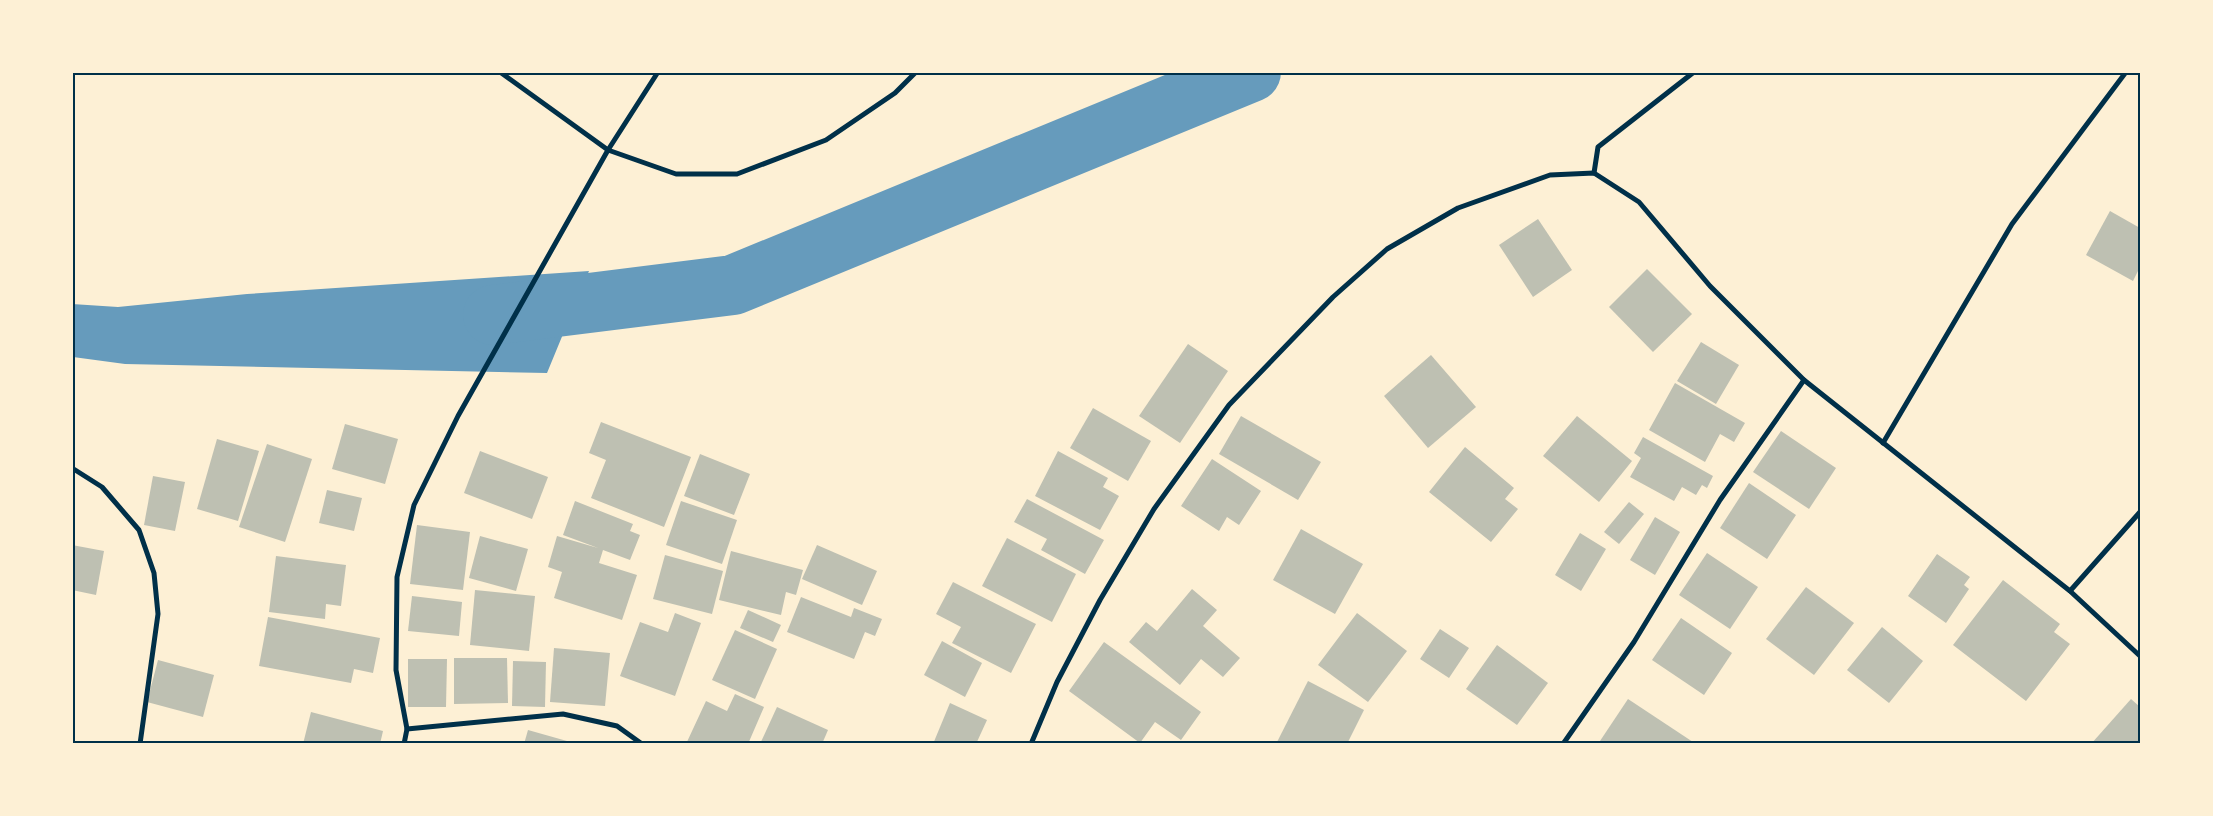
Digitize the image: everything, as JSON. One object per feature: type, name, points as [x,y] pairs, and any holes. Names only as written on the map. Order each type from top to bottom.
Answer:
[{"type":"street","points":[[500,72],[608,150],[676,174],[737,174],[826,140],[895,92],[916,72]]},
{"type":"street","points":[[404,744],[407,729],[396,670],[397,577],[414,505],[458,416],[574,209],[608,150],[658,72]]},
{"type":"street","points":[[1594,173],[1598,147],[1694,72]]},
{"type":"street","points":[[1883,443],[2012,224],[2126,72]]},
{"type":"street","points":[[1031,744],[1057,682],[1100,600],[1154,509],[1229,405],[1332,298],[1387,249],[1458,208],[1550,175],[1594,173],[1639,202],[1710,286],[1804,380],[2070,590],[2140,656]]},
{"type":"street","points":[[1563,744],[1634,642],[1720,500],[1804,380]]},
{"type":"street","points":[[72,468],[102,487],[139,530],[154,574],[158,614],[140,744]]},
{"type":"street","points":[[2070,590],[2140,512]]},
{"type":"street","points":[[407,729],[563,714],[617,726],[642,744]]},
{"type":"water","points":[[589,271],[547,373],[125,364],[73,357],[72,304],[118,307],[247,294]]},
{"type":"building","points":[[2110,211],[2140,228],[2140,267],[2133,281],[2086,255]]},
{"type":"building","points":[[1538,219],[1572,270],[1533,297],[1499,245]]},
{"type":"building","points":[[1647,269],[1692,314],[1653,352],[1609,307]]},
{"type":"building","points":[[1701,342],[1739,365],[1716,404],[1677,381]]},
{"type":"building","points":[[1188,344],[1228,371],[1180,443],[1139,416]]},
{"type":"building","points":[[1431,355],[1476,407],[1428,448],[1384,396]]},
{"type":"building","points":[[1675,383],[1745,423],[1734,442],[1720,434],[1705,462],[1649,430]]},
{"type":"building","points":[[1093,408],[1151,441],[1128,481],[1070,448]]},
{"type":"building","points":[[1241,416],[1321,462],[1298,500],[1219,454]]},
{"type":"building","points":[[1577,416],[1632,461],[1599,502],[1543,456]]},
{"type":"building","points":[[601,422],[691,457],[664,527],[591,498],[606,460],[589,453]]},
{"type":"building","points":[[345,424],[398,439],[385,484],[332,469]]},
{"type":"building","points":[[1781,431],[1836,468],[1809,509],[1753,472]]},
{"type":"building","points":[[1643,437],[1713,476],[1707,488],[1702,485],[1696,495],[1682,487],[1674,501],[1630,477],[1641,458],[1634,453]]},
{"type":"building","points":[[217,439],[259,451],[238,521],[197,509]]},
{"type":"building","points":[[267,444],[312,459],[285,542],[239,527]]},
{"type":"building","points":[[1465,447],[1514,488],[1505,499],[1518,509],[1491,542],[1429,492]]},
{"type":"building","points":[[480,451],[548,477],[532,519],[464,493]]},
{"type":"building","points":[[1058,451],[1108,478],[1103,487],[1119,496],[1100,530],[1035,496]]},
{"type":"building","points":[[700,454],[750,474],[734,515],[684,496]]},
{"type":"building","points":[[1212,459],[1261,491],[1239,525],[1227,517],[1219,531],[1181,506]]},
{"type":"building","points":[[153,476],[185,482],[175,531],[144,525]]},
{"type":"building","points":[[1749,483],[1796,515],[1767,559],[1720,528]]},
{"type":"building","points":[[327,490],[362,498],[354,531],[319,523]]},
{"type":"building","points":[[1027,499],[1104,540],[1085,574],[1041,550],[1047,539],[1014,522]]},
{"type":"building","points":[[575,501],[633,524],[630,531],[640,535],[630,560],[603,550],[599,563],[637,575],[622,620],[554,598],[562,572],[548,567],[557,536],[598,548],[563,535]]},
{"type":"building","points":[[681,501],[737,520],[722,564],[666,545]]},
{"type":"building","points":[[1629,502],[1644,514],[1619,544],[1604,532]]},
{"type":"building","points":[[1655,517],[1680,532],[1655,575],[1630,560]]},
{"type":"building","points":[[417,525],[470,532],[463,590],[410,584]]},
{"type":"building","points":[[1301,529],[1363,564],[1335,614],[1273,580]]},
{"type":"building","points":[[1580,533],[1606,549],[1581,591],[1555,575]]},
{"type":"building","points":[[480,536],[528,549],[516,591],[469,578]]},
{"type":"building","points":[[1007,538],[1076,574],[1052,622],[982,586]]},
{"type":"building","points":[[72,545],[104,551],[96,595],[72,590]]},
{"type":"building","points":[[817,545],[877,571],[862,605],[802,579]]},
{"type":"building","points":[[731,551],[803,570],[796,595],[786,592],[781,615],[719,600]]},
{"type":"building","points":[[1707,553],[1758,587],[1730,629],[1679,595]]},
{"type":"building","points":[[1937,554],[1970,577],[1964,585],[1969,589],[1946,623],[1908,596]]},
{"type":"building","points":[[665,555],[723,571],[712,614],[653,599]]},
{"type":"building","points":[[276,556],[346,565],[341,606],[326,604],[325,619],[269,612]]},
{"type":"building","points":[[2003,580],[2060,624],[2054,632],[2070,644],[2026,701],[1953,645]]},
{"type":"building","points":[[953,582],[1036,624],[1011,673],[952,643],[961,627],[936,614]]},
{"type":"building","points":[[1806,587],[1854,623],[1814,675],[1766,639]]},
{"type":"building","points":[[1192,589],[1217,610],[1203,626],[1240,658],[1223,677],[1201,659],[1180,685],[1129,642],[1146,622],[1157,631]]},
{"type":"building","points":[[475,590],[535,596],[529,651],[470,645]]},
{"type":"building","points":[[412,596],[462,602],[459,636],[408,631]]},
{"type":"building","points":[[801,597],[851,617],[854,608],[882,619],[875,636],[865,632],[854,659],[787,632]]},
{"type":"building","points":[[748,610],[781,625],[773,642],[740,628]]},
{"type":"building","points":[[675,613],[701,623],[675,696],[620,676],[640,622],[668,632]]},
{"type":"building","points":[[1357,613],[1407,651],[1368,702],[1318,665]]},
{"type":"building","points":[[268,617],[380,638],[373,673],[354,669],[351,683],[259,666]]},
{"type":"building","points":[[1681,618],[1732,653],[1704,695],[1652,660]]},
{"type":"building","points":[[1882,627],[1923,661],[1889,703],[1847,670]]},
{"type":"building","points":[[1440,629],[1469,648],[1449,678],[1420,659]]},
{"type":"building","points":[[735,630],[777,649],[755,699],[712,680]]},
{"type":"building","points":[[942,641],[982,663],[965,697],[924,675]]},
{"type":"building","points":[[1104,642],[1201,712],[1181,740],[1155,722],[1140,743],[1069,691]]},
{"type":"building","points":[[1497,645],[1548,683],[1517,725],[1466,689]]},
{"type":"building","points":[[554,648],[610,653],[605,706],[550,702]]},
{"type":"building","points":[[454,658],[507,658],[508,703],[454,704]]},
{"type":"building","points":[[408,659],[447,659],[446,707],[408,707]]},
{"type":"building","points":[[158,660],[214,675],[203,717],[147,702]]},
{"type":"building","points":[[513,661],[546,662],[545,707],[512,706]]},
{"type":"building","points":[[1308,681],[1364,710],[1347,744],[1276,744]]},
{"type":"building","points":[[735,694],[764,707],[748,744],[686,744],[706,701],[727,711]]},
{"type":"building","points":[[1628,699],[1696,744],[1598,744]]},
{"type":"building","points":[[2131,699],[2140,707],[2140,744],[2091,744]]},
{"type":"building","points":[[950,703],[987,720],[976,744],[933,744]]},
{"type":"building","points":[[777,707],[828,730],[822,744],[760,744]]},
{"type":"building","points":[[311,712],[383,731],[380,744],[303,744]]},
{"type":"building","points":[[528,730],[574,743],[574,744],[524,744]]},
{"type":"waterway","points":[[493,315],[733,285],[1251,72]]}]
